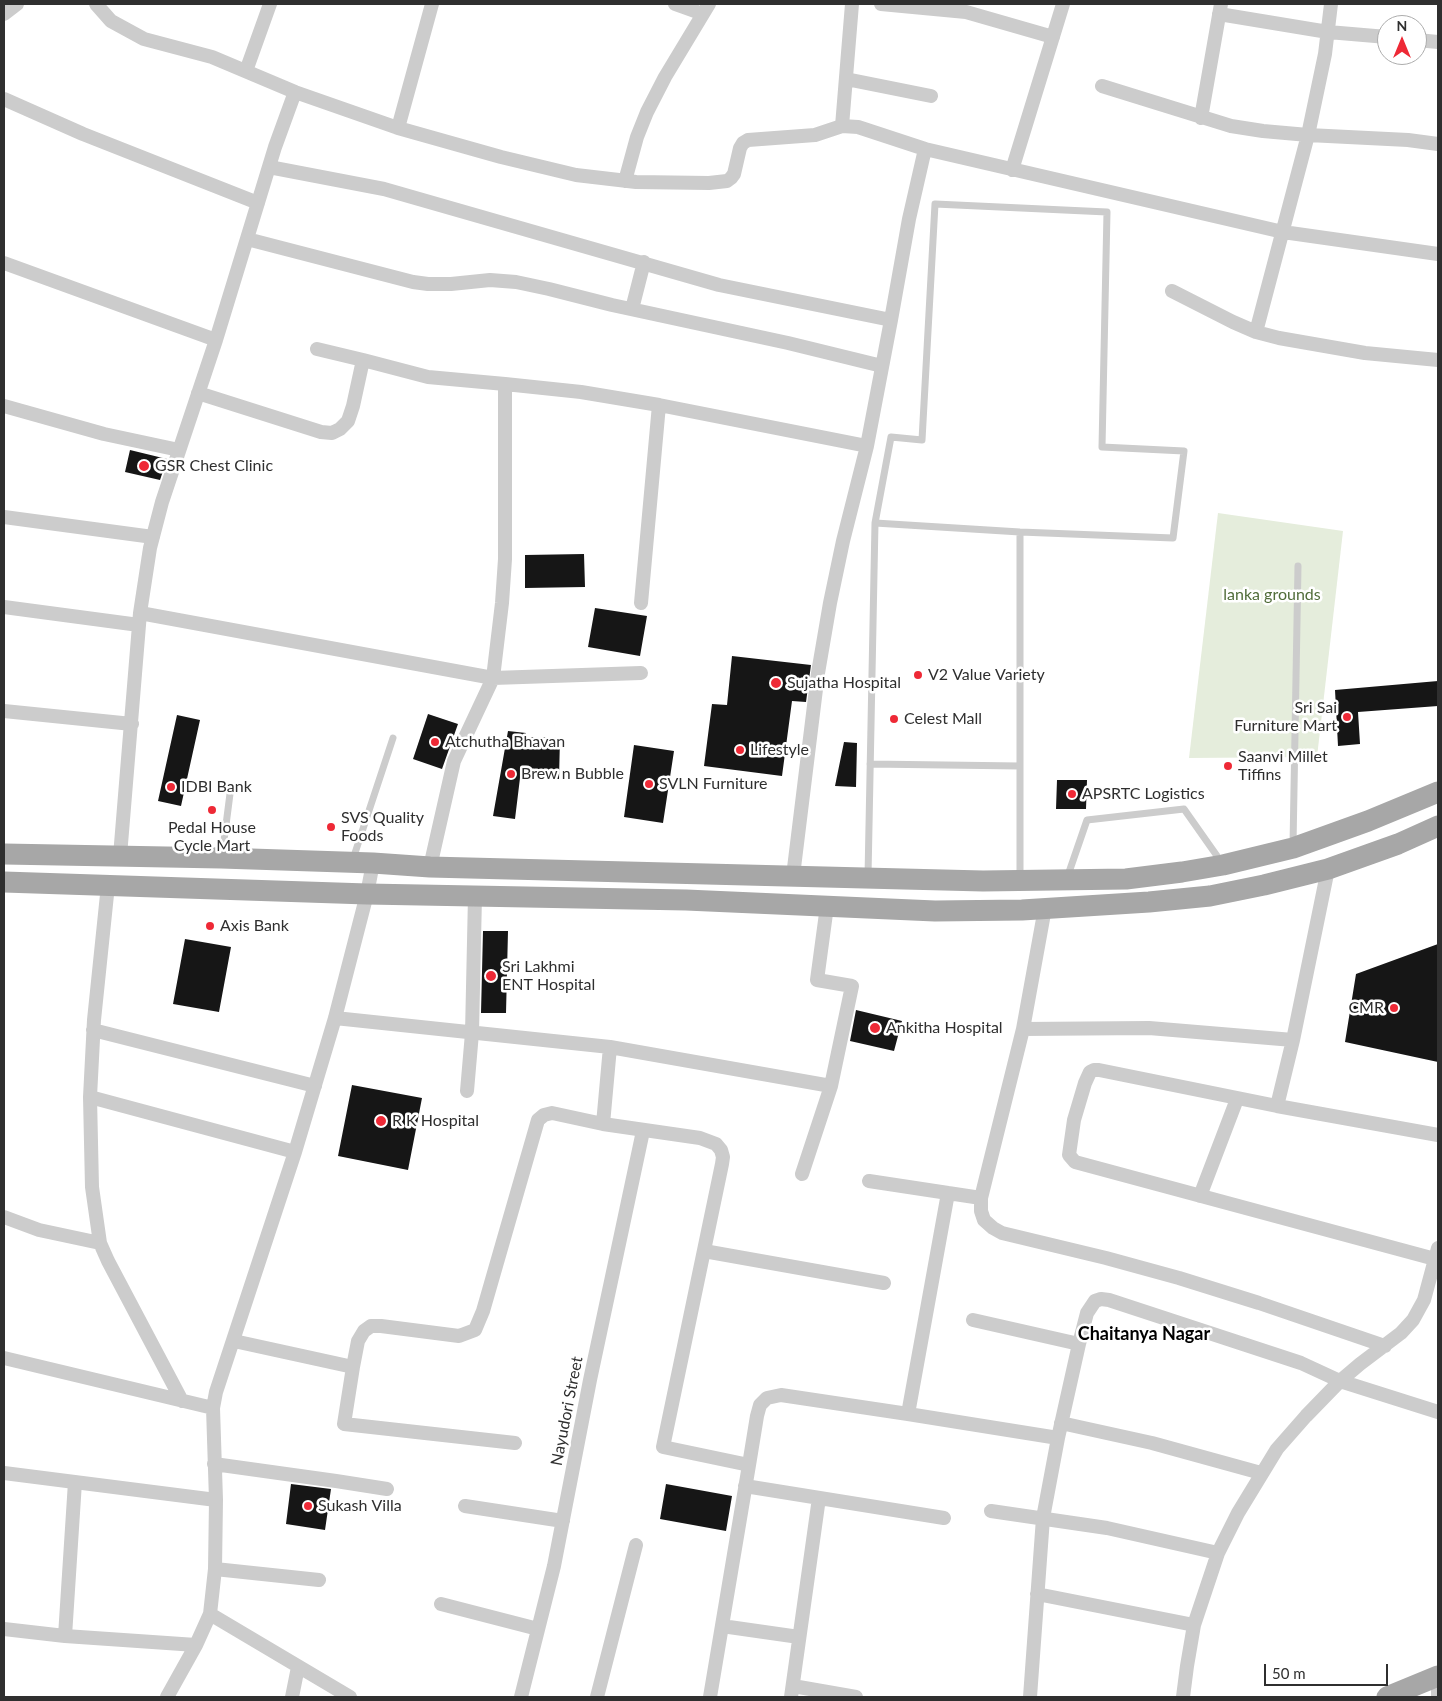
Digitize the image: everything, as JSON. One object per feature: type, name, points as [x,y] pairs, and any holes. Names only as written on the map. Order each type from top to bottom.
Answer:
[{"type":"main road","points":[[4,854],[221,858],[363,862],[430,867],[983,881],[1126,879],[1223,865],[1293,848],[1368,822],[1438,792]]},
{"type":"main road","points":[[4,882],[367,894],[686,900],[935,911],[1074,908],[1210,896],[1264,885],[1328,869],[1398,844],[1438,826]]},
{"type":"main road","points":[[1387,1697],[1438,1676]]},
{"type":"street","points":[[4,14],[17,4]]},
{"type":"street","points":[[96,4],[111,22],[157,43],[212,57],[295,92],[398,128],[576,175],[625,181],[680,183],[727,181],[734,174],[740,148],[748,140],[815,136],[842,126],[858,127],[925,149],[1283,232],[1438,254]]},
{"type":"street","points":[[246,71],[270,4]]},
{"type":"street","points":[[398,128],[432,4]]},
{"type":"street","points":[[625,181],[637,137],[647,112],[665,77],[706,9],[675,4]]},
{"type":"street","points":[[842,126],[852,4]]},
{"type":"street","points":[[881,4],[966,12],[1053,37]]},
{"type":"street","points":[[1012,170],[1063,4]]},
{"type":"street","points":[[1256,332],[1308,135],[1325,54],[1331,4]]},
{"type":"street","points":[[1201,118],[1220,9],[1328,32],[1377,36]]},
{"type":"street","points":[[846,79],[931,96]]},
{"type":"street","points":[[1102,86],[1231,126],[1308,135],[1408,140],[1438,144]]},
{"type":"street","points":[[120,856],[139,619],[153,537],[162,502],[295,92]]},
{"type":"street","points":[[4,99],[83,134],[258,203]]},
{"type":"street","points":[[793,876],[818,674],[843,541],[867,446],[909,219],[925,149]]},
{"type":"street","points":[[269,168],[384,189],[508,226],[578,243],[719,284],[891,320]]},
{"type":"street","points":[[247,239],[413,282],[428,284],[490,280],[516,282],[788,342],[882,366]]},
{"type":"street","points":[[632,309],[644,262]]},
{"type":"street","points":[[4,263],[216,340]]},
{"type":"street","points":[[1172,291],[1206,310],[1256,332],[1365,353],[1438,360]]},
{"type":"street","points":[[317,349],[428,377],[581,392],[867,446]]},
{"type":"street","points":[[198,393],[315,430],[332,433],[340,429],[348,421],[363,360]]},
{"type":"street","points":[[430,867],[454,761],[493,678],[505,559],[505,384]]},
{"type":"street","points":[[4,406],[104,434],[179,450]]},
{"type":"street","points":[[641,604],[659,406]]},
{"type":"street","points":[[4,517],[153,537]]},
{"type":"street","points":[[4,607],[139,619],[493,678],[641,673]]},
{"type":"street","points":[[4,710],[132,724]]},
{"type":"street","points":[[167,1697],[196,1645],[210,1614],[215,1569],[216,1500],[213,1408],[216,1392],[295,1152],[335,1018],[367,894],[363,862]]},
{"type":"street","points":[[1277,1106],[1293,1040],[1328,869]]},
{"type":"street","points":[[108,885],[93,1030],[90,1097],[92,1187],[100,1243],[182,1401]]},
{"type":"street","points":[[467,1091],[472,1033],[475,896]]},
{"type":"street","points":[[802,1174],[831,1086],[852,986],[817,980],[827,906]]},
{"type":"street","points":[[1045,908],[1023,1029],[981,1198],[981,1211],[984,1220],[992,1228],[1002,1233],[1179,1278],[1259,1302],[1385,1346]]},
{"type":"street","points":[[335,1018],[610,1046],[831,1086]]},
{"type":"street","points":[[1023,1029],[1149,1028],[1293,1040]]},
{"type":"street","points":[[93,1030],[315,1086]]},
{"type":"street","points":[[603,1124],[610,1046]]},
{"type":"street","points":[[1183,1697],[1186,1666],[1194,1625],[1218,1553],[1238,1513],[1277,1449],[1306,1416],[1340,1381],[1402,1333],[1413,1320],[1434,1282],[1437,1253],[1200,1196],[1075,1162],[1069,1155],[1070,1143],[1074,1120],[1085,1083],[1090,1072],[1100,1070],[1277,1106],[1438,1135]]},
{"type":"street","points":[[90,1097],[295,1152]]},
{"type":"street","points":[[1200,1196],[1237,1098]]},
{"type":"street","points":[[515,1443],[344,1424],[358,1341],[364,1331],[371,1326],[459,1336],[476,1330],[538,1120],[544,1115],[552,1113],[603,1124],[700,1138],[710,1141],[721,1150],[722,1164],[663,1447],[749,1465]]},
{"type":"street","name":"Nayudori Street","points":[[521,1697],[554,1566],[590,1380],[643,1130]]},
{"type":"street","points":[[869,1181],[981,1198]]},
{"type":"street","points":[[908,1414],[948,1193]]},
{"type":"street","points":[[4,1217],[40,1230],[100,1243]]},
{"type":"street","points":[[704,1251],[884,1283]]},
{"type":"street","points":[[1030,1697],[1043,1518],[1061,1423],[1079,1344],[1090,1307],[1095,1301],[1101,1299],[1109,1300],[1301,1363],[1340,1381],[1438,1412]]},
{"type":"street","points":[[973,1320],[1079,1344]]},
{"type":"street","points":[[234,1341],[353,1367]]},
{"type":"street","points":[[4,1358],[213,1408]]},
{"type":"street","points":[[710,1697],[757,1416],[760,1404],[766,1398],[781,1395],[1058,1438]]},
{"type":"street","points":[[1061,1423],[1152,1443],[1262,1473]]},
{"type":"street","points":[[214,1464],[387,1489]]},
{"type":"street","points":[[4,1473],[216,1500]]},
{"type":"street","points":[[66,1636],[75,1482]]},
{"type":"street","points":[[745,1486],[944,1518]]},
{"type":"street","points":[[820,1498],[792,1692],[856,1697]]},
{"type":"street","points":[[465,1506],[563,1521]]},
{"type":"street","points":[[991,1511],[1106,1528],[1218,1553]]},
{"type":"street","points":[[597,1697],[636,1545]]},
{"type":"street","points":[[215,1569],[320,1580]]},
{"type":"street","points":[[1036,1594],[1194,1625]]},
{"type":"street","points":[[441,1604],[538,1629]]},
{"type":"street","points":[[210,1614],[350,1697]]},
{"type":"street","points":[[722,1626],[799,1637]]},
{"type":"street","points":[[4,1629],[66,1636],[196,1645]]},
{"type":"street","points":[[292,1697],[298,1667]]},
{"type":"street","points":[[1438,1690],[1438,1697]]},
{"type":"lane","points":[[868,878],[874,523],[891,437],[922,440],[935,204],[1107,212],[1102,447],[1184,451],[1173,538],[1020,532],[874,523]]},
{"type":"lane","points":[[1020,532],[1020,881]]},
{"type":"lane","points":[[1293,848],[1298,566]]},
{"type":"lane","points":[[363,862],[393,738]]},
{"type":"lane","points":[[870,764],[1020,766]]},
{"type":"lane","points":[[221,858],[231,786]]},
{"type":"lane","points":[[1066,880],[1087,820],[1184,809],[1223,865]]},
{"type":"green space","name":"lanka grounds","points":[[1218,513],[1343,531],[1317,757],[1189,758]]},
{"type":"building","points":[[130,450],[167,459],[160,480],[125,472]]},
{"type":"building","points":[[584,554],[585,587],[525,588],[525,555]]},
{"type":"building","points":[[595,608],[647,616],[640,656],[588,647]]},
{"type":"building","points":[[732,656],[811,665],[806,702],[792,701],[782,776],[704,766],[712,704],[727,705]]},
{"type":"building","points":[[1438,681],[1438,706],[1358,712],[1360,744],[1338,746],[1335,690]]},
{"type":"building","name":"Atchutha Bhavan","points":[[428,714],[458,724],[442,769],[413,759]]},
{"type":"building","points":[[177,715],[200,720],[181,806],[158,801]]},
{"type":"building","points":[[508,731],[526,733],[525,737],[560,738],[559,779],[520,778],[515,819],[493,816]]},
{"type":"building","points":[[844,742],[857,743],[856,787],[835,786]]},
{"type":"building","name":"SVLN Furniture","points":[[634,745],[674,751],[663,823],[624,817]]},
{"type":"building","name":"APSRTC Logistics","points":[[1057,780],[1087,780],[1086,809],[1056,809]]},
{"type":"building","points":[[483,931],[508,931],[506,1013],[481,1013]]},
{"type":"building","points":[[185,939],[231,947],[219,1012],[173,1004]]},
{"type":"building","name":"CMR","points":[[1438,944],[1438,1062],[1345,1042],[1356,974]]},
{"type":"building","points":[[856,1010],[902,1021],[894,1051],[850,1041]]},
{"type":"building","points":[[352,1085],[422,1098],[408,1170],[338,1156]]},
{"type":"building","name":"Sukash Villa","points":[[291,1484],[331,1489],[325,1530],[286,1524]]},
{"type":"building","points":[[666,1484],[732,1496],[726,1531],[660,1519]]},
{"type":"place","name":"GSR Chest Clinic","points":[[144,466]]},
{"type":"place","name":"V2 Value Variety","points":[[918,675]]},
{"type":"place","name":"Sujatha Hospital","points":[[776,683]]},
{"type":"place","name":"Sri Sai Furniture Mart","points":[[1347,717]]},
{"type":"place","name":"Celest Mall","points":[[894,719]]},
{"type":"place","name":"Atchutha Bhavan","points":[[435,742]]},
{"type":"place","name":"Lifestyle","points":[[740,750]]},
{"type":"place","name":"Saanvi Millet Tiffins","points":[[1228,766]]},
{"type":"place","name":"Brew n Bubble","points":[[511,774]]},
{"type":"place","name":"SVLN Furniture","points":[[649,784]]},
{"type":"place","name":"IDBI Bank","points":[[171,787]]},
{"type":"place","name":"APSRTC Logistics","points":[[1072,794]]},
{"type":"place","name":"Pedal House Cycle Mart","points":[[212,810]]},
{"type":"place","name":"SVS Quality Foods","points":[[331,827]]},
{"type":"place","name":"Axis Bank","points":[[210,926]]},
{"type":"place","name":"Sri Lakhmi ENT Hospital","points":[[491,976]]},
{"type":"place","name":"CMR","points":[[1394,1008]]},
{"type":"place","name":"Ankitha Hospital","points":[[875,1028]]},
{"type":"place","name":"R K Hospital","points":[[381,1121]]},
{"type":"place","name":"Sukash Villa","points":[[308,1506]]},
{"type":"district","name":"Chaitanya Nagar","points":[[1144,1334]]}]
